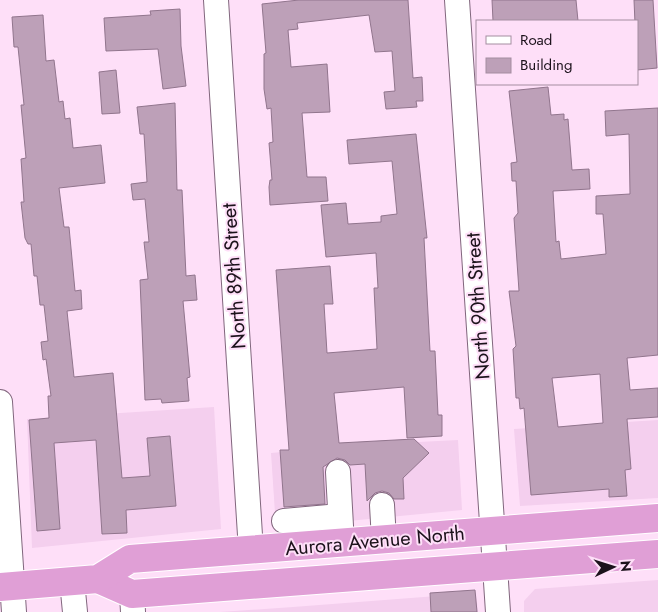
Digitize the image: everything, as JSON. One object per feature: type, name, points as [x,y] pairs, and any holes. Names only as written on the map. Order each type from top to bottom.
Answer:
[{"type":"highway","name":"Aurora Avenue North","points":[[8,595],[85,580],[130,559],[658,518]]},
{"type":"highway","name":"Aurora Avenue North","points":[[85,580],[132,603],[496,567],[658,554]]},
{"type":"street","name":"North 89th Street","points":[[216,0],[251,551]]},
{"type":"street","name":"North 90th Street","points":[[457,0],[498,612]]},
{"type":"street","points":[[0,402],[8,595]]},
{"type":"street","points":[[338,472],[342,544]]},
{"type":"street","points":[[382,505],[384,540]]},
{"type":"street","points":[[284,521],[340,516]]},
{"type":"street","points":[[75,612],[85,580]]},
{"type":"shaded area","points":[[214,407],[221,529],[32,548],[27,419]]},
{"type":"shaded area","points":[[658,420],[658,498],[520,506],[514,429]]},
{"type":"shaded area","points":[[458,440],[462,510],[276,528],[271,453],[359,445]]},
{"type":"shaded area","points":[[658,580],[658,612],[524,612],[524,601],[535,589]]},
{"type":"shaded area","points":[[476,593],[478,612],[220,612],[293,607]]},
{"type":"building","points":[[299,0],[408,0],[413,78],[422,77],[423,101],[416,101],[417,107],[386,109],[384,92],[395,91],[392,51],[375,52],[369,15],[297,23],[298,29],[288,30],[291,67],[327,64],[330,112],[302,113],[307,177],[326,177],[328,201],[270,205],[269,187],[270,180],[272,180],[269,143],[273,142],[271,108],[267,109],[264,89],[264,54],[266,53],[262,4]]},
{"type":"building","points":[[492,0],[576,0],[578,20],[493,20]]},
{"type":"building","points":[[634,0],[653,0],[657,68],[638,70],[638,20],[635,20]]},
{"type":"building","points":[[180,9],[181,46],[186,86],[163,89],[158,49],[106,51],[104,18],[151,15],[150,11]]},
{"type":"building","points":[[43,15],[46,61],[54,60],[59,102],[63,101],[65,119],[70,118],[73,148],[101,145],[105,183],[59,188],[64,227],[69,227],[75,291],[81,290],[82,309],[67,311],[74,377],[113,373],[122,478],[150,476],[147,438],[170,436],[176,506],[126,510],[127,533],[102,534],[96,440],[54,443],[60,529],[37,531],[29,420],[49,418],[48,396],[51,396],[46,359],[43,360],[41,342],[48,341],[44,305],[40,305],[37,276],[34,276],[31,244],[28,244],[25,238],[21,202],[24,202],[21,159],[26,158],[21,105],[24,105],[18,47],[14,47],[12,17]]},
{"type":"building","points":[[116,70],[120,113],[102,114],[99,72]]},
{"type":"building","points":[[548,87],[551,115],[564,114],[564,120],[568,119],[572,170],[589,169],[590,189],[553,191],[556,242],[559,241],[561,259],[606,254],[603,214],[596,214],[596,196],[630,194],[629,134],[606,136],[605,111],[658,108],[658,355],[627,358],[630,390],[658,388],[658,417],[627,419],[631,469],[625,470],[627,496],[609,497],[609,489],[531,495],[524,408],[520,409],[519,398],[516,398],[513,349],[516,346],[509,291],[519,291],[514,218],[518,213],[516,181],[512,181],[511,163],[517,162],[509,91]],"holes":[[[600,374],[603,423],[558,427],[552,378]]]},
{"type":"building","points":[[175,103],[177,190],[182,190],[186,276],[195,275],[197,300],[183,301],[190,377],[187,378],[189,401],[162,403],[161,399],[145,400],[140,280],[148,279],[144,242],[149,242],[145,199],[133,200],[131,184],[147,182],[144,134],[140,134],[137,107]]},
{"type":"building","points":[[416,134],[427,238],[424,238],[430,351],[435,351],[438,415],[442,415],[442,436],[407,438],[404,387],[334,393],[339,443],[414,439],[429,453],[403,478],[404,499],[394,499],[389,493],[382,491],[375,493],[367,501],[365,464],[350,465],[345,460],[337,458],[323,467],[325,504],[284,507],[280,450],[289,450],[276,270],[330,266],[333,304],[324,304],[327,353],[377,349],[374,288],[378,288],[376,253],[326,257],[321,205],[346,203],[348,224],[381,222],[381,216],[397,214],[392,161],[349,164],[347,140]]},
{"type":"building","points":[[475,590],[477,612],[431,612],[430,593]]}]
